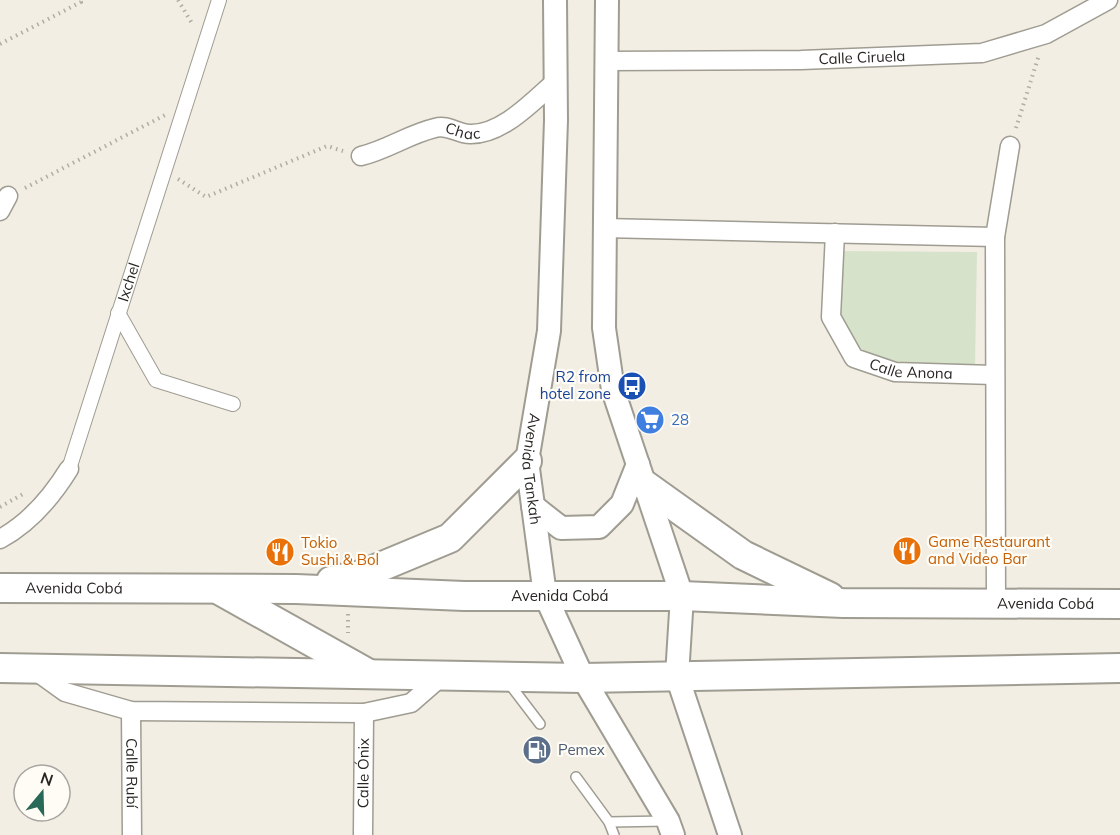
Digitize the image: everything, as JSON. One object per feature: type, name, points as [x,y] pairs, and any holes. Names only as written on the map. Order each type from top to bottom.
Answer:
[{"type":"main road","points":[[296,589],[361,574],[450,538],[526,461]]},
{"type":"main road","points":[[641,474],[742,555],[843,603]]},
{"type":"main road","name":"Avenida Cobá","points":[[0,588],[296,589],[464,596],[682,596],[843,603],[1120,604]]},
{"type":"main road","points":[[219,590],[370,675]]},
{"type":"main road","points":[[0,668],[505,678],[1120,669]]},
{"type":"street","name":"Ixchel","points":[[0,539],[13,532],[51,498],[69,469],[219,0]]},
{"type":"street","name":"Avenida Tankah","points":[[555,0],[556,81],[549,331],[526,461],[532,506],[545,595],[583,678],[671,828]]},
{"type":"street","points":[[607,0],[604,328],[613,390],[682,596],[677,676],[730,835]]},
{"type":"street","name":"Calle Ciruela","points":[[606,60],[801,60],[982,53],[1046,34],[1108,0]]},
{"type":"street","name":"Chac","points":[[361,156],[374,153],[421,131],[442,126],[469,134],[491,131],[530,104],[556,81]]},
{"type":"street","points":[[996,603],[993,375],[995,237],[1010,146]]},
{"type":"street","points":[[604,228],[995,237]]},
{"type":"street","name":"Calle Anona","points":[[835,233],[831,317],[854,358],[895,372],[993,375]]},
{"type":"street","points":[[118,313],[156,380],[233,404]]},
{"type":"street","points":[[532,506],[561,528],[599,527],[622,504],[641,474]]},
{"type":"street","points":[[33,669],[65,692],[131,711],[364,713],[411,703],[442,676]]},
{"type":"street","name":"Calle Rubí","points":[[131,711],[132,835]]},
{"type":"street","name":"Calle Ónix","points":[[363,835],[364,713]]},
{"type":"lane","points":[[505,678],[540,724]]},
{"type":"lane","points":[[576,777],[609,822],[614,835]]},
{"type":"lane","points":[[609,822],[671,828]]},
{"type":"path","points":[[0,44],[81,2],[80,0]]},
{"type":"path","points":[[1010,146],[1046,34]]},
{"type":"path","points":[[4,204],[184,105]]},
{"type":"path","points":[[165,171],[206,197],[327,146],[361,156]]},
{"type":"green space","points":[[837,251],[977,252],[975,367],[932,366],[890,361],[871,354],[855,344],[842,328],[834,307],[833,286]]},
{"type":"place","name":"R2 from hotel zone","points":[[632,386]]},
{"type":"place","name":"28","points":[[650,420]]},
{"type":"place","name":"Game Restaurant and Video Bar","points":[[907,551]]},
{"type":"place","name":"Tokio Sushi & Bol","points":[[280,552]]},
{"type":"place","name":"Pemex","points":[[537,750]]}]
